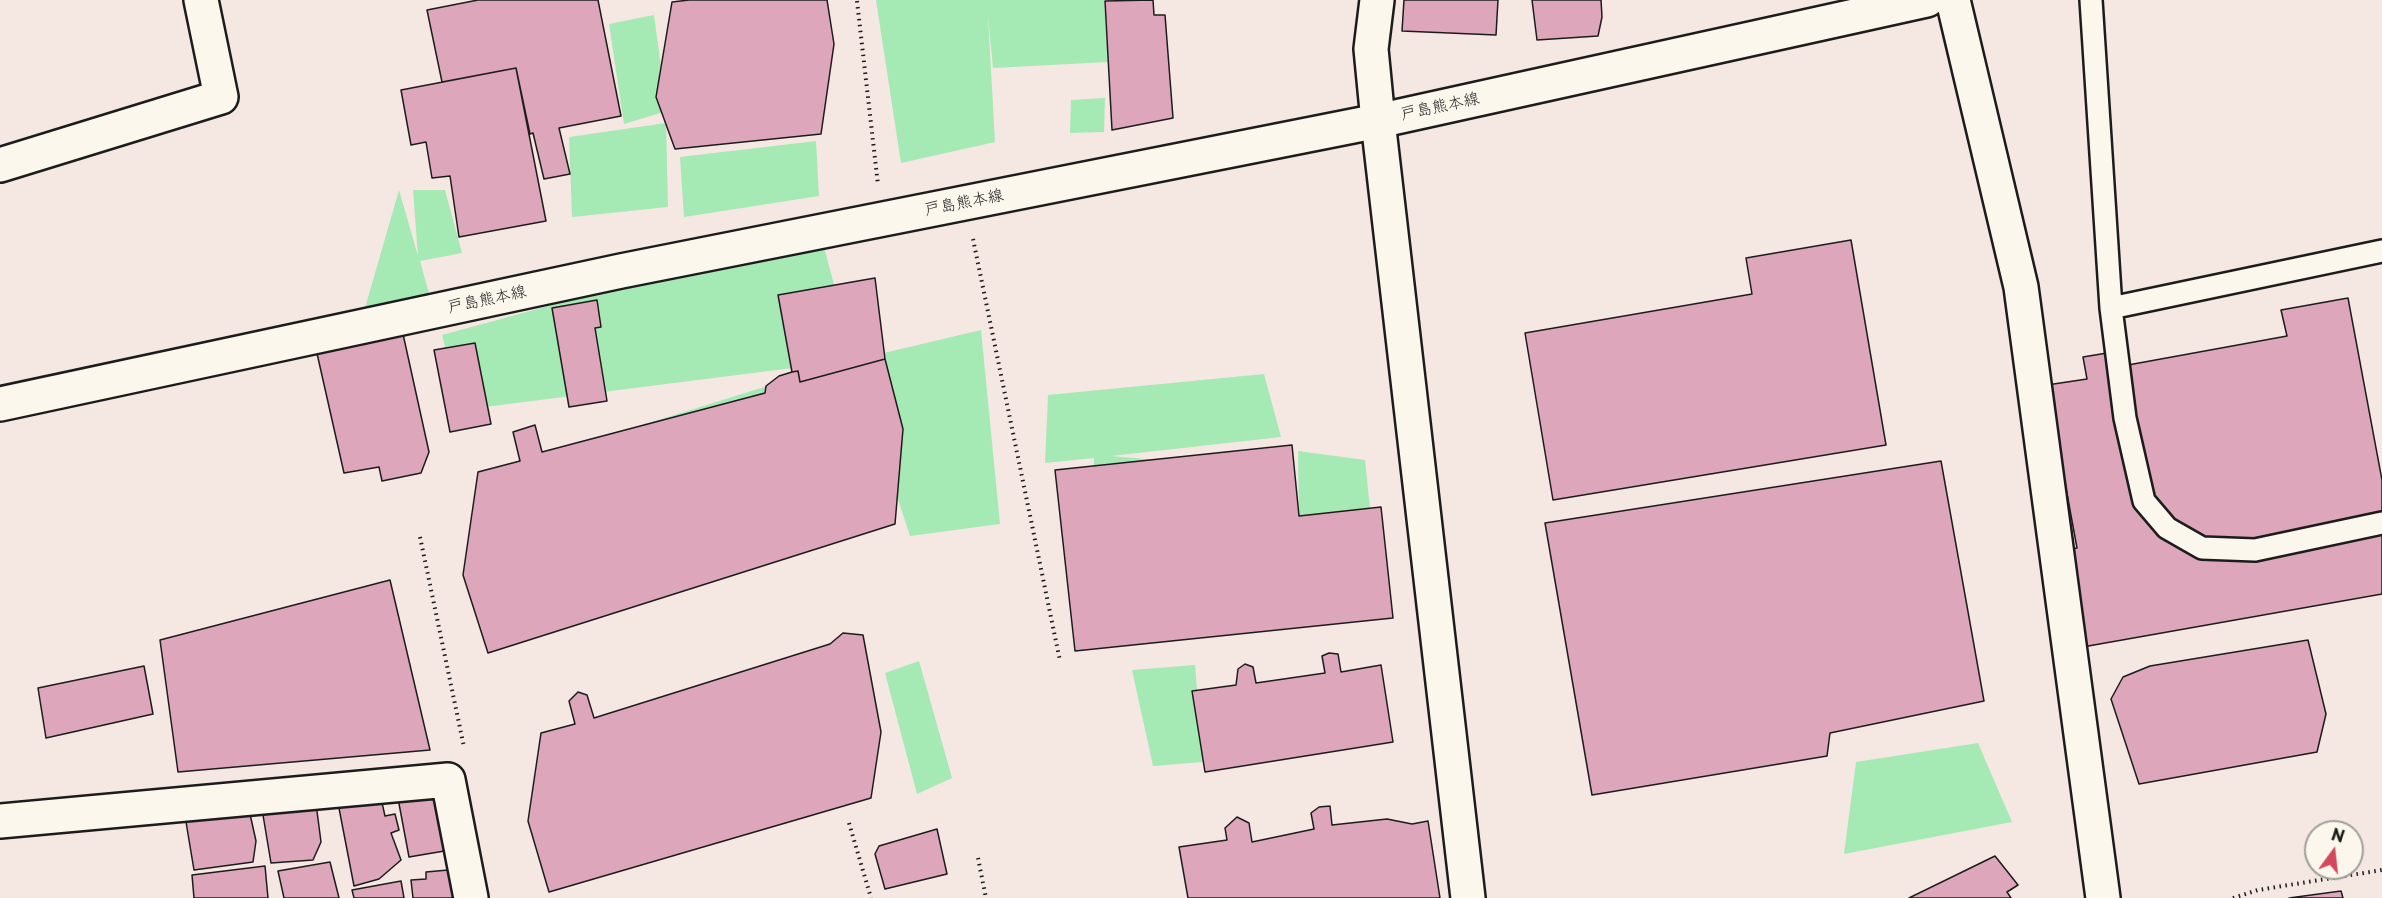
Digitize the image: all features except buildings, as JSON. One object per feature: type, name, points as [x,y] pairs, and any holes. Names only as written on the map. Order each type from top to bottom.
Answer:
[{"type":"street","points":[[0,165],[221,97],[201,0]]},
{"type":"street","points":[[1377,0],[1371,49],[1378,121],[1468,898]]},
{"type":"street","name":"戸島熊本線","points":[[0,404],[609,274],[1378,121],[1927,0]]},
{"type":"street","points":[[1953,0],[2021,287],[2103,898]]},
{"type":"street","points":[[0,821],[448,780],[471,898]]},
{"type":"lane","points":[[2091,0],[2111,308],[2125,418],[2144,501],[2167,528],[2202,548],[2255,550],[2382,523]]},
{"type":"lane","points":[[2111,308],[2382,251]]},
{"type":"path","points":[[857,1],[882,219]]},
{"type":"path","points":[[965,202],[1060,661]]},
{"type":"path","points":[[420,537],[467,758]]},
{"type":"path","points":[[849,823],[871,898]]},
{"type":"path","points":[[978,858],[986,898]]},
{"type":"path","points":[[2234,898],[2258,890],[2382,870]]},
{"type":"green space","points":[[876,0],[1104,0],[1108,62],[993,68],[988,16],[995,142],[901,163]]},
{"type":"green space","points":[[654,15],[667,111],[624,124],[609,24]]},
{"type":"green space","points":[[1105,98],[1104,132],[1070,133],[1071,100]]},
{"type":"green space","points":[[666,123],[668,207],[572,217],[569,137]]},
{"type":"green space","points":[[816,141],[819,196],[684,217],[680,157]]},
{"type":"green space","points":[[399,190],[418,256],[413,190],[445,190],[462,253],[420,261],[430,297],[365,308]]},
{"type":"green space","points":[[820,232],[854,360],[981,330],[1000,524],[910,536],[874,426],[484,474],[848,361],[461,410],[442,335]]},
{"type":"green space","points":[[1264,374],[1281,437],[1111,456],[1262,469],[1089,611],[1094,458],[1045,463],[1048,395]]},
{"type":"green space","points":[[1298,451],[1365,460],[1370,508],[1299,516]]},
{"type":"green space","points":[[919,661],[952,778],[917,794],[885,673]]},
{"type":"green space","points":[[1195,665],[1203,762],[1153,766],[1132,670]]},
{"type":"green space","points":[[1978,743],[2012,822],[1844,854],[1856,762]]}]
